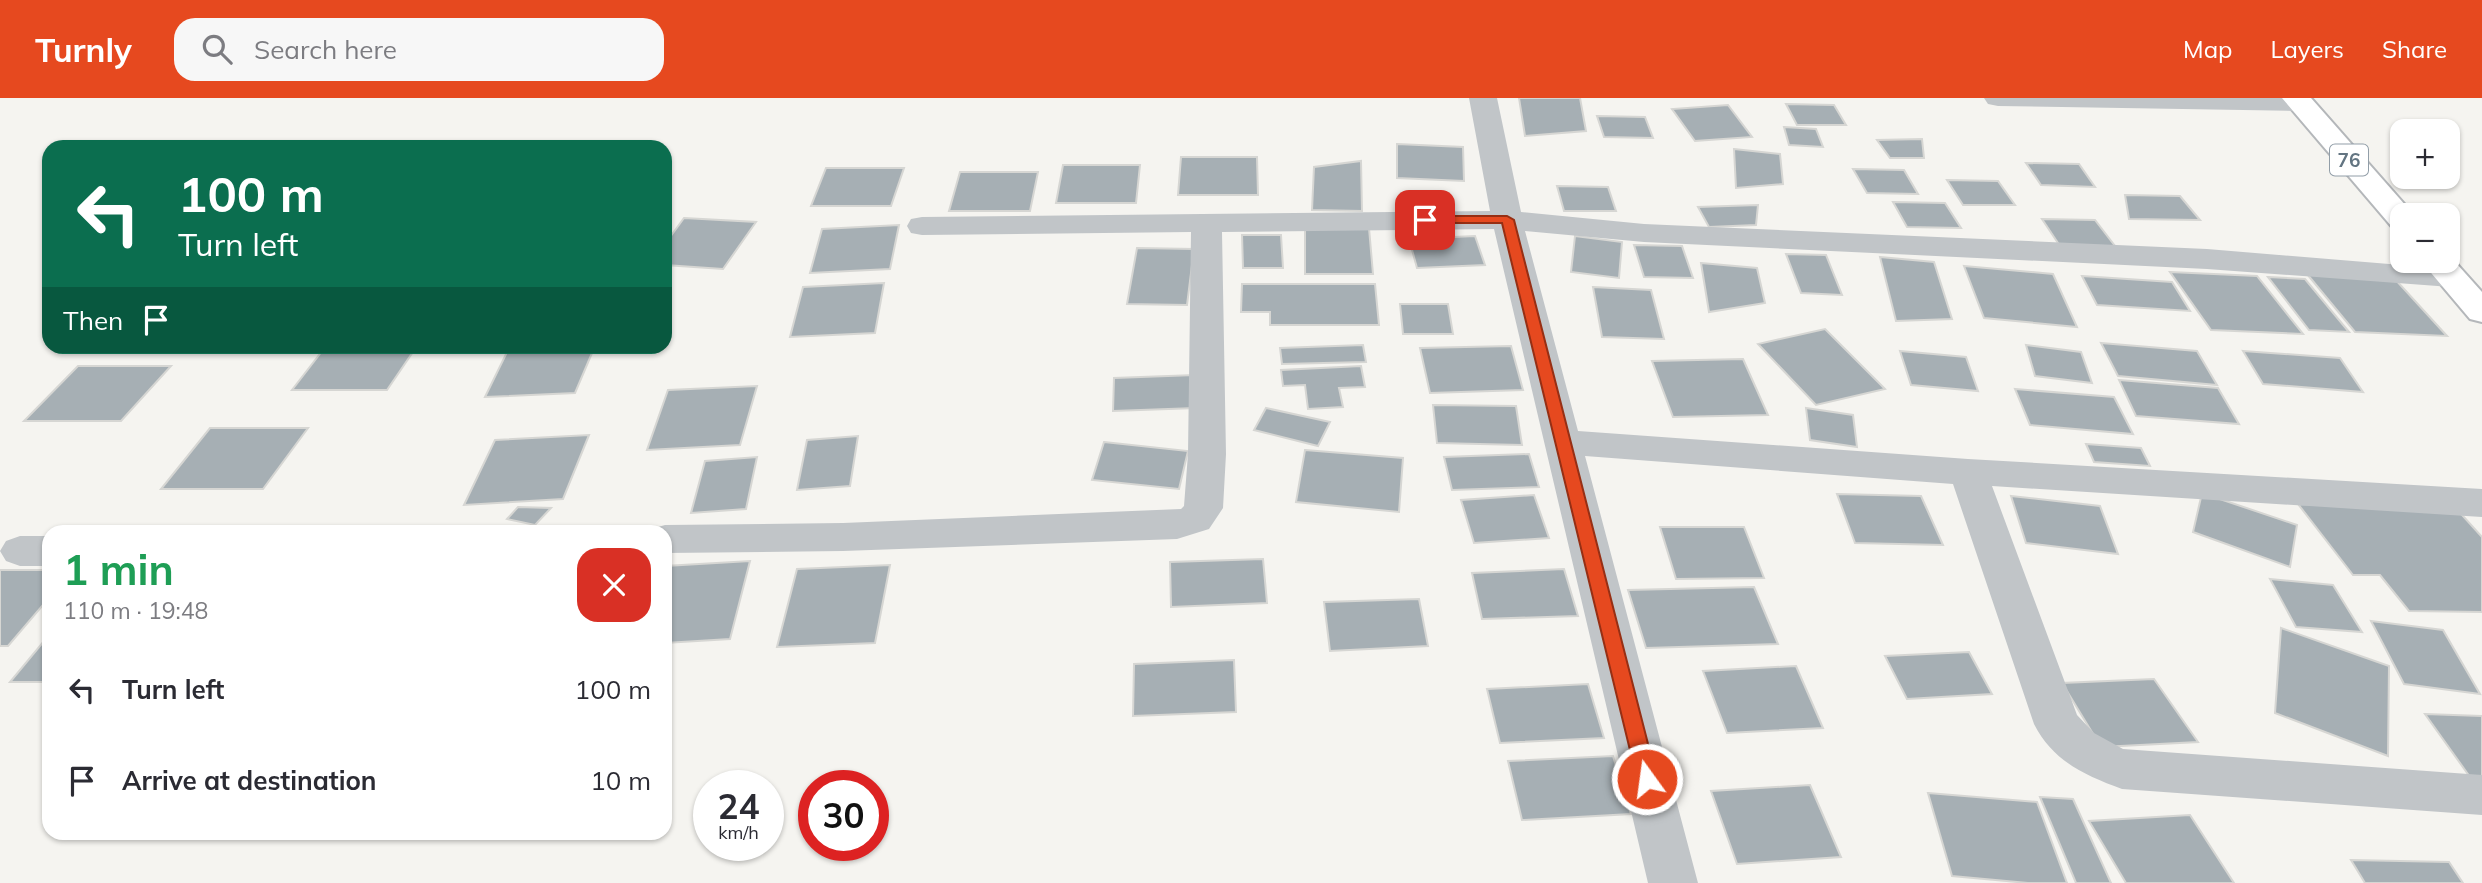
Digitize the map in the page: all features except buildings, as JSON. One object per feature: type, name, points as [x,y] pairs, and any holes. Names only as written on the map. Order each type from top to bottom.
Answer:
[{"type":"highway","name":"76","points":[[2298,100],[2390,206]]},
{"type":"highway","points":[[2448,273],[2482,312]]},
{"type":"street","points":[[1483,98],[1507,220],[1673,883]]},
{"type":"street","points":[[1998,98],[2298,100]]},
{"type":"street","points":[[922,226],[1507,220],[1644,233],[2390,267]]},
{"type":"street","points":[[672,539],[843,537],[1177,525],[1195,519],[1202,508],[1207,454],[1206,221]]},
{"type":"street","points":[[1562,442],[1968,472],[2482,503]]},
{"type":"street","points":[[1968,472],[2057,724],[2066,737],[2081,750],[2122,769],[2482,795]]},
{"type":"route","points":[[1425,220],[1507,220],[1647,779]]}]
